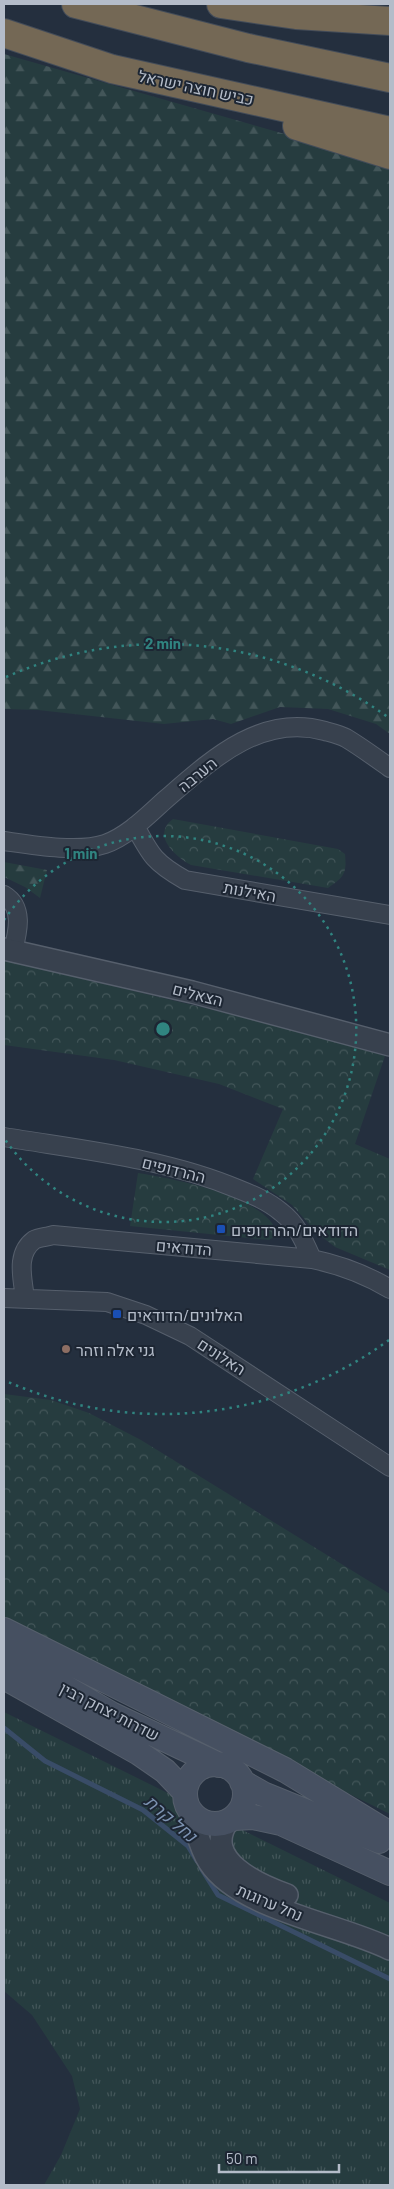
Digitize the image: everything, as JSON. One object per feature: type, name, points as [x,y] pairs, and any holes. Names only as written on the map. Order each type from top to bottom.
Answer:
[{"type":"highway","points":[[76,4],[248,48],[390,78]]},
{"type":"highway","points":[[222,4],[296,15],[390,21]]},
{"type":"highway","name":"כביש חוצה ישראל","points":[[4,33],[112,69],[390,131]]},
{"type":"highway","points":[[112,69],[390,155]]},
{"type":"main road","points":[[4,1630],[285,1770],[390,1834]]},
{"type":"main road","name":"שדרות יצחק רבין","points":[[4,1652],[111,1714],[219,1765]]},
{"type":"main road","name":"שדרות יצחק רבין","points":[[4,1677],[139,1753],[165,1771],[187,1802]]},
{"type":"main road","points":[[390,1846],[263,1794],[242,1782],[232,1770],[219,1765],[200,1768],[187,1783],[187,1802],[197,1818],[205,1823],[215,1824],[253,1817],[281,1823],[390,1873]]},
{"type":"main road","points":[[231,1820],[240,1810],[244,1801],[245,1791],[242,1782]]},
{"type":"street","name":"הערבה","points":[[4,841],[77,848],[105,844],[136,826],[206,765],[232,747],[263,731],[285,727],[312,728],[344,737],[390,768]]},
{"type":"street","name":"האילנות","points":[[136,826],[150,854],[162,867],[185,880],[390,915]]},
{"type":"street","points":[[4,895],[12,900],[18,916],[8,950]]},
{"type":"street","name":"הצאלים","points":[[8,950],[201,994],[390,1045]]},
{"type":"street","name":"ההרדופים","points":[[4,1137],[145,1160],[206,1175],[260,1198],[282,1212],[299,1230],[312,1259]]},
{"type":"street","name":"הדודאים","points":[[24,1298],[21,1262],[26,1249],[35,1239],[53,1236],[312,1259],[341,1265],[369,1277],[390,1289]]},
{"type":"street","name":"האלונים","points":[[4,1298],[107,1302],[146,1315],[190,1336],[390,1467]]},
{"type":"street","name":"נחל ערוגות","points":[[187,1802],[209,1862],[227,1882],[238,1890],[261,1901],[390,1949]]},
{"type":"street","name":"נחל ערוגות","points":[[231,1820],[222,1830],[221,1836],[225,1854],[238,1870],[250,1879],[390,1934]]},
{"type":"green space","points":[[4,54],[390,164],[390,734],[376,724],[328,709],[280,707],[231,724],[213,719],[164,724],[38,710],[4,709]]},
{"type":"green space","points":[[173,819],[338,849],[345,854],[345,871],[338,881],[328,888],[191,865],[172,851],[165,838],[164,832],[167,825]]},
{"type":"green space","points":[[4,862],[47,870],[40,898],[25,887],[4,877]]},
{"type":"green space","points":[[4,960],[301,1031],[385,1056],[355,1144],[390,1159],[390,1270],[335,1247],[317,1233],[292,1205],[253,1179],[283,1109],[219,1084],[114,1060],[4,1045]]},
{"type":"green space","points":[[138,1173],[173,1179],[239,1200],[258,1210],[271,1222],[277,1235],[269,1240],[130,1226]]},
{"type":"green space","points":[[4,1394],[51,1400],[89,1413],[141,1440],[390,1594],[390,1814],[102,1672],[4,1620]]},
{"type":"green space","points":[[4,1712],[390,1903],[390,2185],[44,2185],[61,2155],[80,2109],[72,2076],[32,2015],[4,1991]]},
{"type":"waterway","name":"נחל קרת","points":[[4,1728],[45,1761],[143,1810],[188,1846],[197,1861]]},
{"type":"waterway","name":"נחל קרת","points":[[201,1868],[218,1895],[390,1979]]},
{"type":"place","name":"הדודאים/ההרדופים","points":[[221,1229]]},
{"type":"place","name":"האלונים/הדודאים","points":[[117,1314]]},
{"type":"place","name":"גני אלה וזהר","points":[[66,1349]]}]
